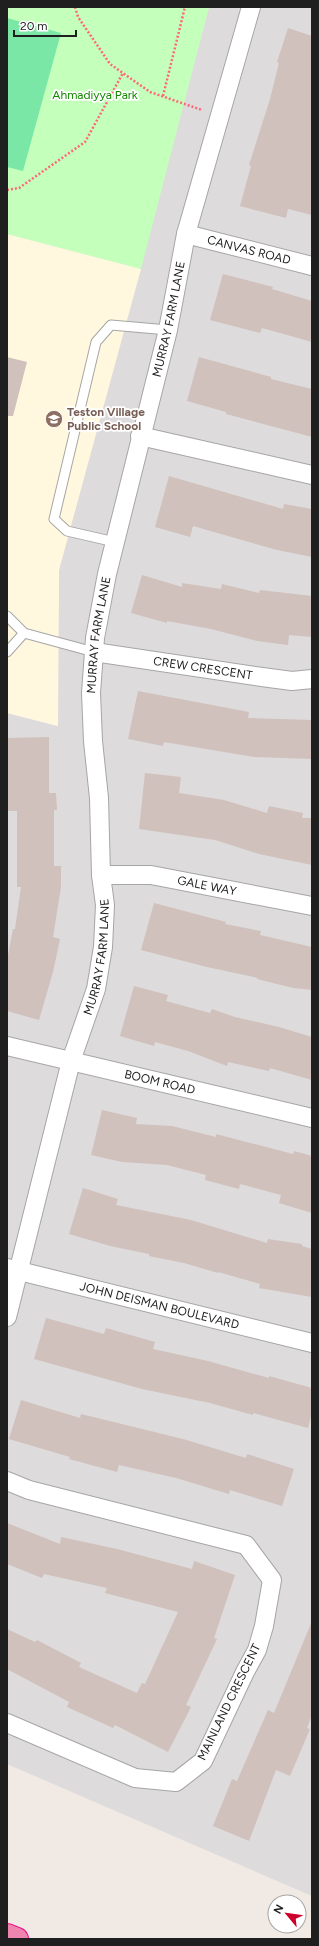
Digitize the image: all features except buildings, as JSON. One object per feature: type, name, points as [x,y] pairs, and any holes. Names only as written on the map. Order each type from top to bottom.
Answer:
[{"type":"highway","points":[[7,1935],[17,1939]]},
{"type":"street","name":"MURRAY FARM LANE","points":[[13,1269],[71,1061],[96,989],[101,961],[105,905],[100,875],[99,798],[93,740],[92,709],[94,652],[106,581],[140,436],[168,330],[186,234],[251,7]]},
{"type":"street","name":"CANVAS ROAD","points":[[186,234],[312,266]]},
{"type":"street","points":[[140,436],[312,475]]},
{"type":"street","name":"CREW CRESCENT","points":[[94,652],[262,677],[292,680],[312,679]]},
{"type":"street","name":"GALE WAY","points":[[100,875],[151,875],[312,906]]},
{"type":"street","name":"BOOM ROAD","points":[[7,1046],[312,1118]]},
{"type":"street","points":[[7,1317],[13,1269]]},
{"type":"street","name":"JOHN DEISMAN BOULEVARD","points":[[13,1269],[312,1343]]},
{"type":"street","name":"MAINLAND CRESCENT","points":[[7,1481],[28,1490],[246,1545],[272,1580],[264,1626],[257,1650],[245,1672],[203,1762],[176,1782],[135,1778],[7,1723]]},
{"type":"lane","points":[[115,542],[66,531],[54,519],[96,342],[111,325],[168,330]]},
{"type":"lane","points":[[7,616],[24,633],[94,652]]},
{"type":"lane","points":[[7,652],[24,633]]},
{"type":"path","points":[[75,7],[78,17],[110,64],[150,92],[219,116]]},
{"type":"path","points":[[162,96],[186,7]]},
{"type":"path","points":[[7,190],[19,188],[85,142],[123,73]]},
{"type":"shaded area","points":[[209,7],[312,7],[312,1896],[7,1764],[7,713],[57,726],[59,570]]},
{"type":"shaded area","name":"Teston Village Public School","points":[[7,234],[141,269],[59,570],[58,726],[7,713]]},
{"type":"green space","name":"Ahmadiyya Park","points":[[7,7],[209,7],[141,269],[7,234]]},
{"type":"green space","points":[[7,18],[61,33],[23,171],[7,167]]},
{"type":"place","name":"Teston Village Public School","points":[[54,419]]}]
